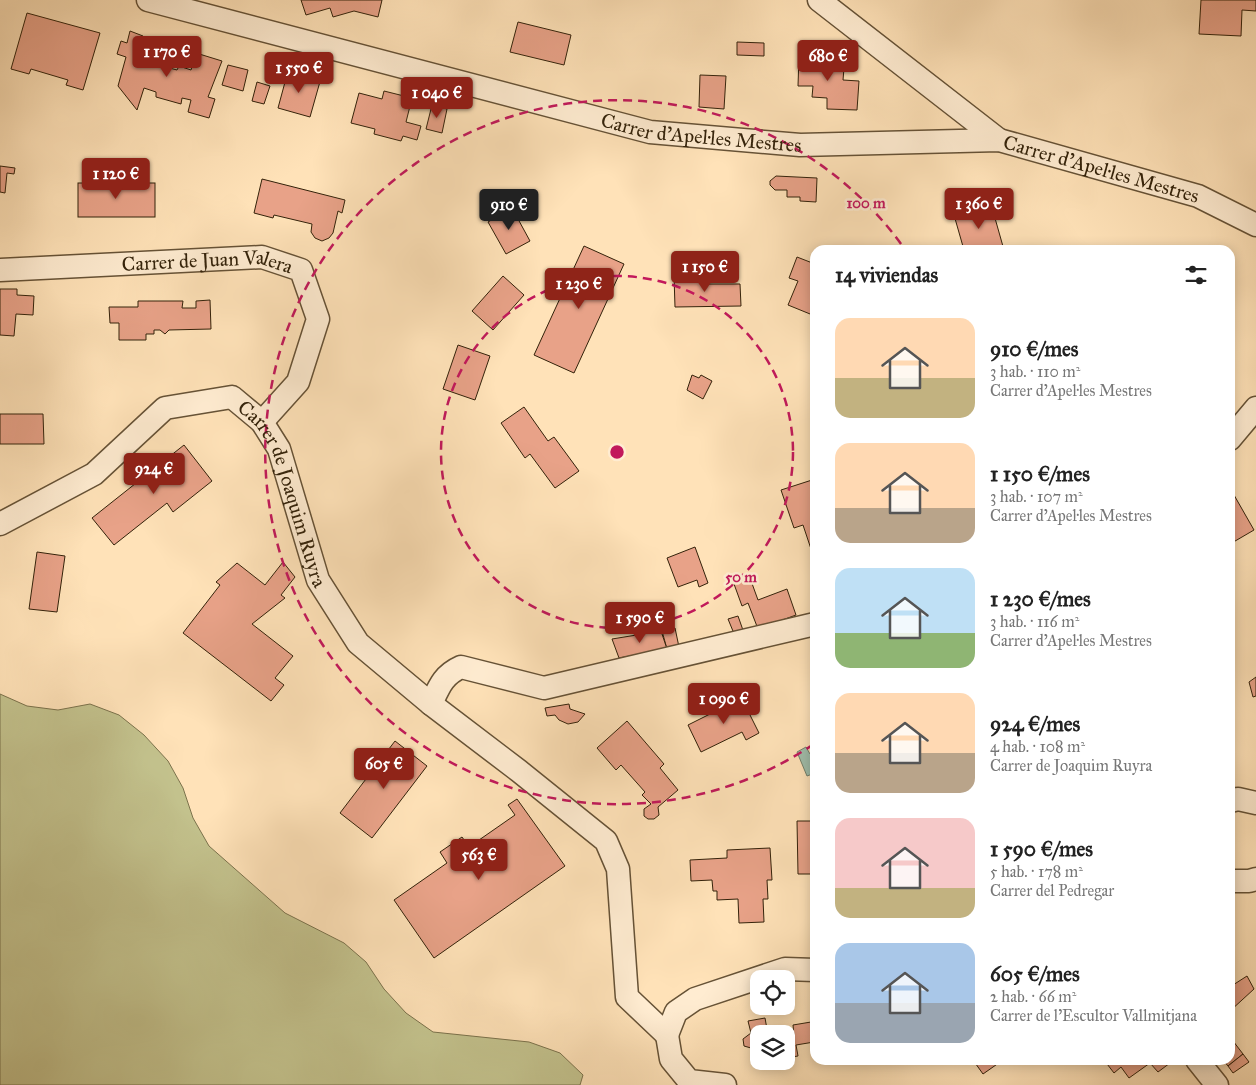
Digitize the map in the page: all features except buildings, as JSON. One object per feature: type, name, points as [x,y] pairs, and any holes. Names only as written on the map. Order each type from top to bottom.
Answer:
[{"type":"street","name":"Carrer d'Apel·les Mestres","points":[[148,0],[650,132],[800,145],[999,140],[1198,196],[1256,225]]},
{"type":"street","points":[[819,0],[999,140]]},
{"type":"street","name":"Carrer de Juan Valera","points":[[0,270],[262,256],[301,270],[318,319],[298,382],[262,422]]},
{"type":"street","name":"Carrer de Joaquim Ruyra","points":[[0,524],[94,474],[165,408],[232,397],[262,422],[279,449],[318,580],[358,643],[430,704],[519,770],[606,841],[618,869],[627,997],[667,1035]]},
{"type":"street","points":[[1235,433],[1256,408]]},
{"type":"street","points":[[430,704],[442,680],[449,672],[461,666],[544,688],[810,625]]},
{"type":"street","points":[[1235,800],[1256,803]]},
{"type":"street","points":[[1235,882],[1256,879]]},
{"type":"street","points":[[725,1085],[689,1081],[671,1059],[667,1035],[676,1012],[695,999],[785,969],[810,970]]},
{"type":"street","points":[[1201,1065],[1217,1085]]},
{"type":"shaded area","points":[[0,694],[27,706],[58,710],[90,704],[119,715],[144,735],[168,761],[183,788],[193,818],[209,846],[285,913],[344,943],[366,962],[384,989],[406,1013],[433,1032],[529,1042],[560,1053],[583,1075],[580,1085],[0,1085]]},
{"type":"shaded area","points":[[806,747],[810,754],[810,775],[807,776],[797,752]]}]
